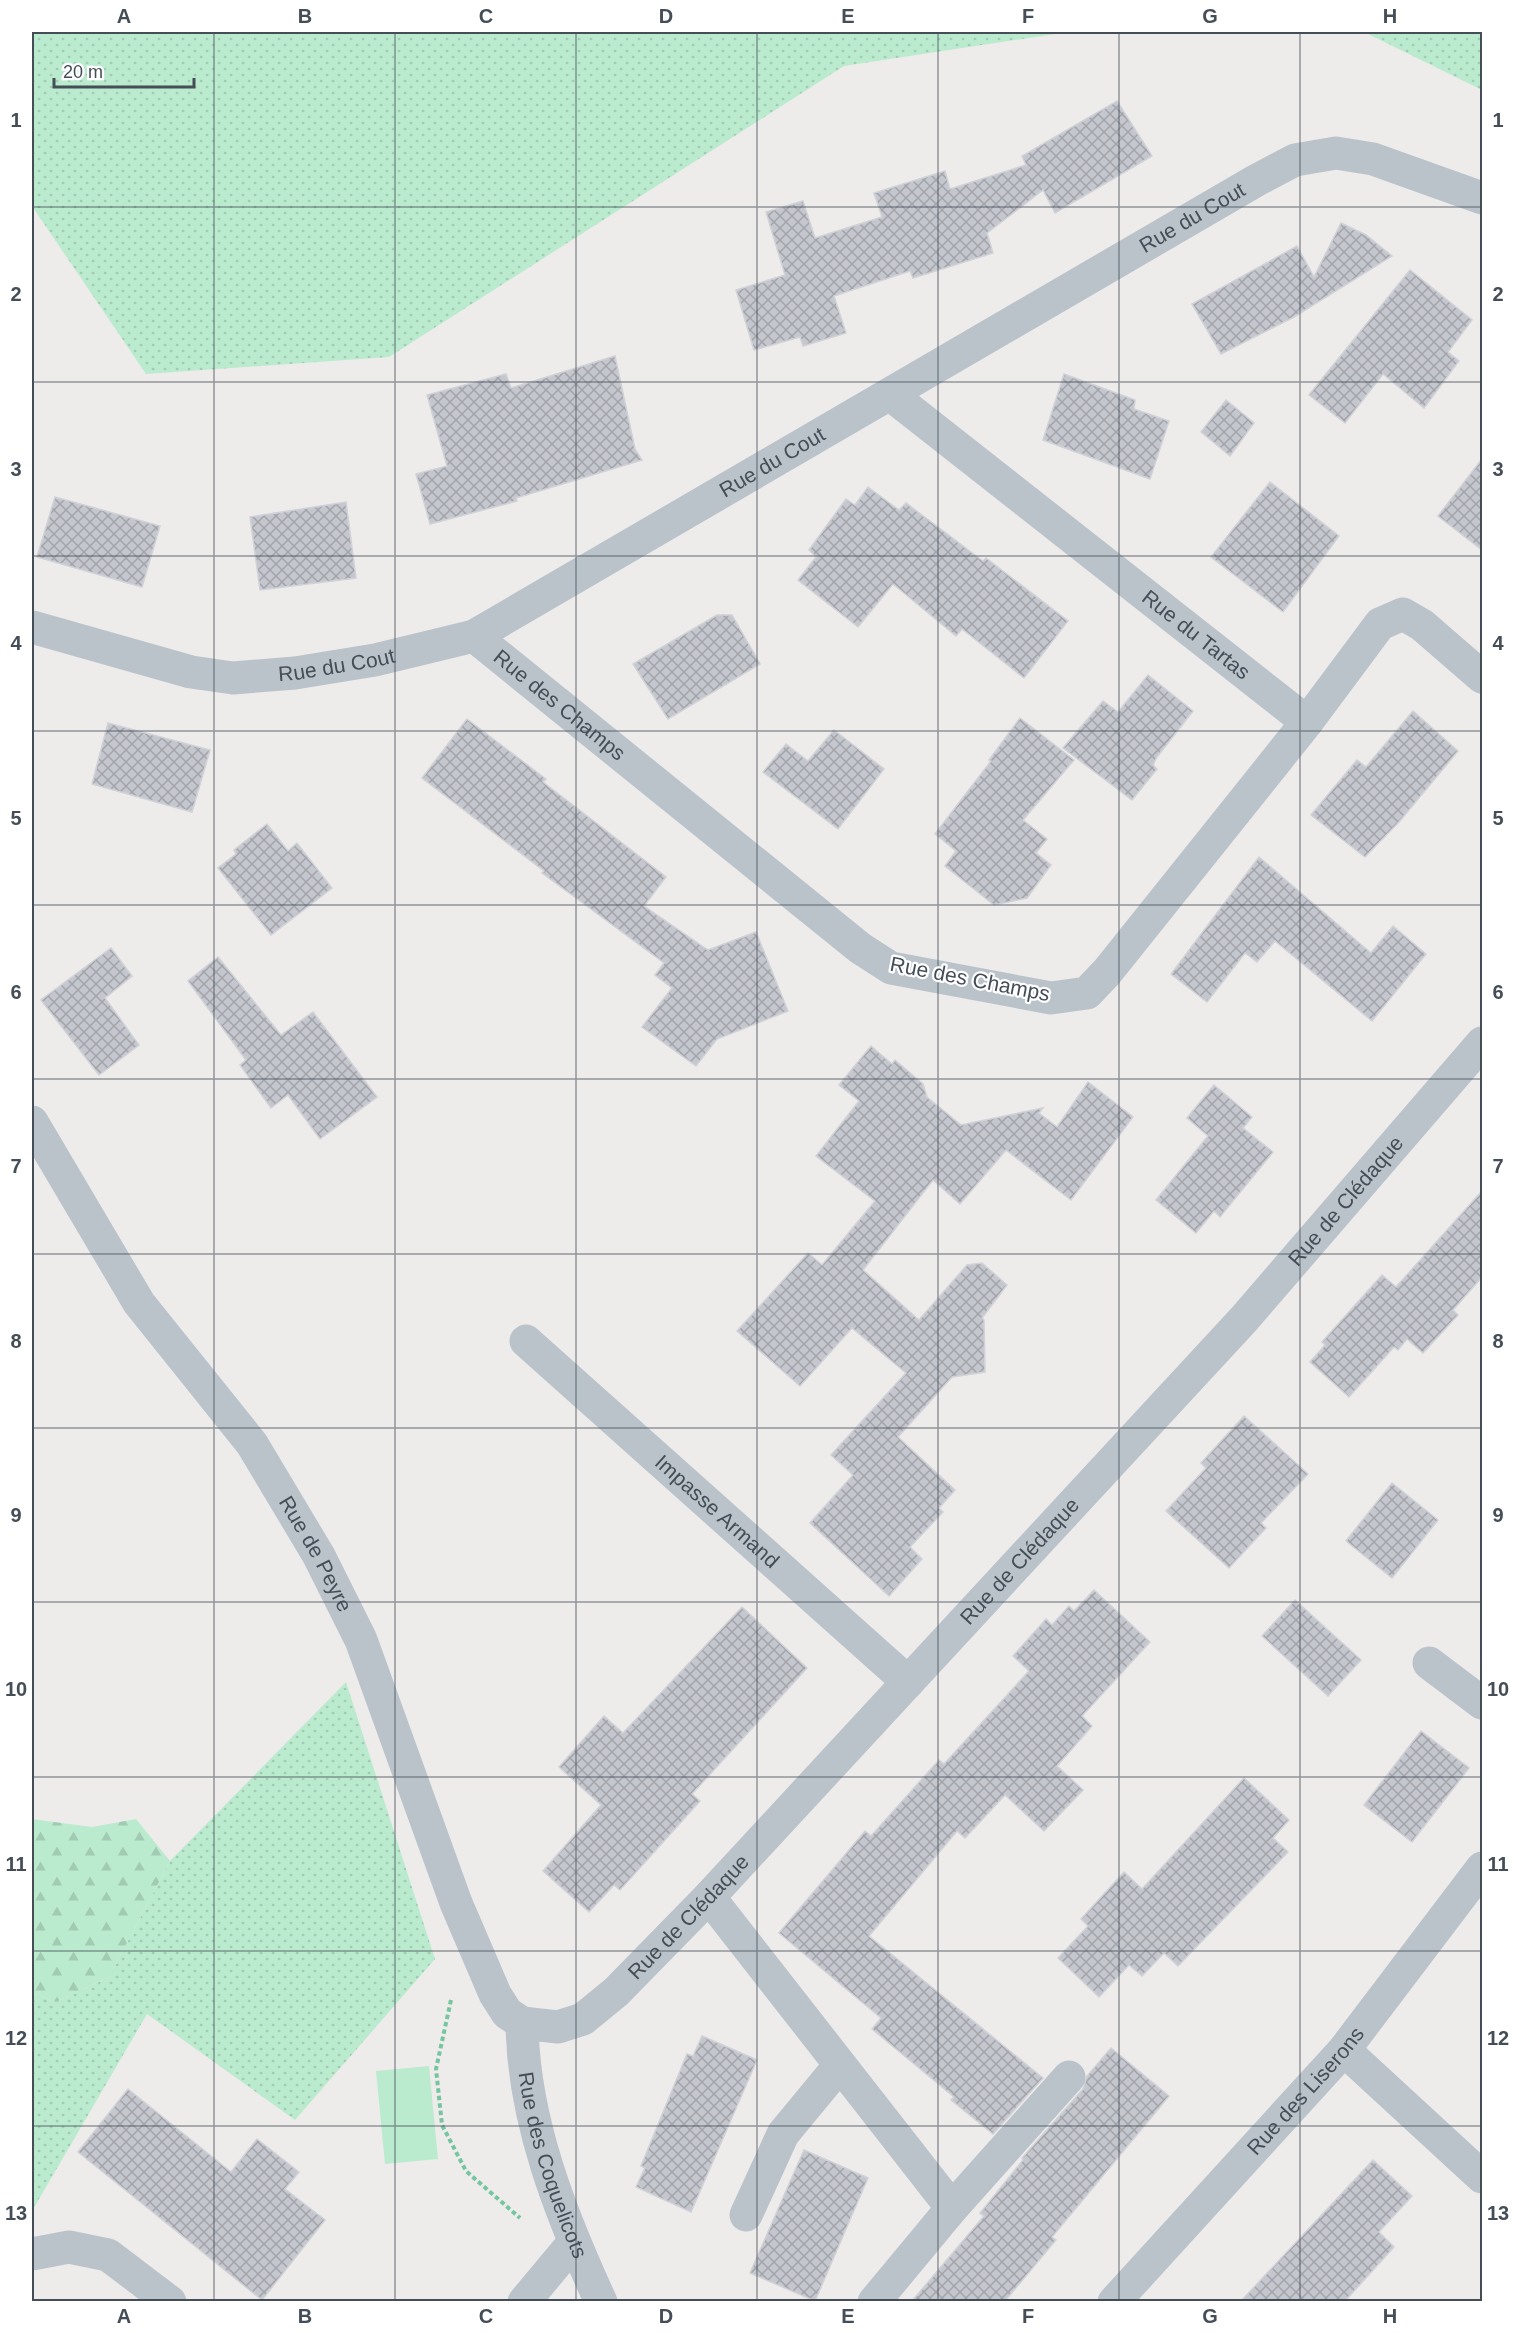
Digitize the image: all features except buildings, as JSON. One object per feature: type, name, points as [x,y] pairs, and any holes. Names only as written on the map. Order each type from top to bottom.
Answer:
[{"type":"street","name":"Rue du Cout","points":[[32,627],[191,672],[233,678],[295,673],[434,648],[474,636],[891,395],[1132,252],[1295,160],[1336,153],[1373,159],[1482,198]]},
{"type":"street","name":"Rue du Tartas","points":[[891,395],[1307,722]]},
{"type":"street","points":[[1307,722],[1380,624],[1402,614],[1422,625],[1482,677]]},
{"type":"street","name":"Rue des Champs","points":[[474,636],[851,941],[891,968],[1052,998],[1087,993],[1107,972],[1307,722]]},
{"type":"street","name":"Rue de Clédaque","points":[[522,2023],[558,2027],[583,2019],[616,1992],[709,1897],[1244,1319],[1482,1043]]},
{"type":"street","name":"Rue de Peyre","points":[[32,1122],[139,1303],[252,1444],[319,1556],[361,1640],[456,1903],[495,1994],[507,2013],[522,2023]]},
{"type":"street","name":"Impasse Armand","points":[[526,1341],[908,1682]]},
{"type":"street","points":[[1429,1662],[1482,1703]]},
{"type":"street","name":"Rue des Liserons","points":[[1114,2301],[1344,2050],[1482,1868]]},
{"type":"street","points":[[709,1897],[952,2208]]},
{"type":"street","name":"Rue des Coquelicots","points":[[522,2023],[523,2051],[539,2138],[574,2242],[600,2301]]},
{"type":"street","points":[[1344,2050],[1482,2177]]},
{"type":"street","points":[[746,2215],[783,2134],[840,2065]]},
{"type":"street","points":[[874,2301],[952,2208],[1069,2077]]},
{"type":"street","points":[[524,2301],[574,2242]]},
{"type":"street","points":[[32,2254],[69,2247],[108,2255],[170,2301]]},
{"type":"path","points":[[477,1952],[449,2005],[436,2068],[442,2125],[466,2171],[530,2226],[574,2242]]},
{"type":"green space","points":[[32,32],[1068,32],[844,66],[389,357],[146,374],[32,206]]},
{"type":"green space","points":[[1364,32],[1482,32],[1482,90]]},
{"type":"green space","points":[[346,1682],[435,1959],[295,2120],[147,2014],[32,2211],[32,1993],[56,2002],[109,1977],[170,1861]]},
{"type":"green space","points":[[32,1819],[92,1827],[136,1819],[170,1861],[109,1977],[56,2002],[32,1993]]},
{"type":"green space","points":[[429,2066],[438,2159],[385,2164],[376,2071]]}]
